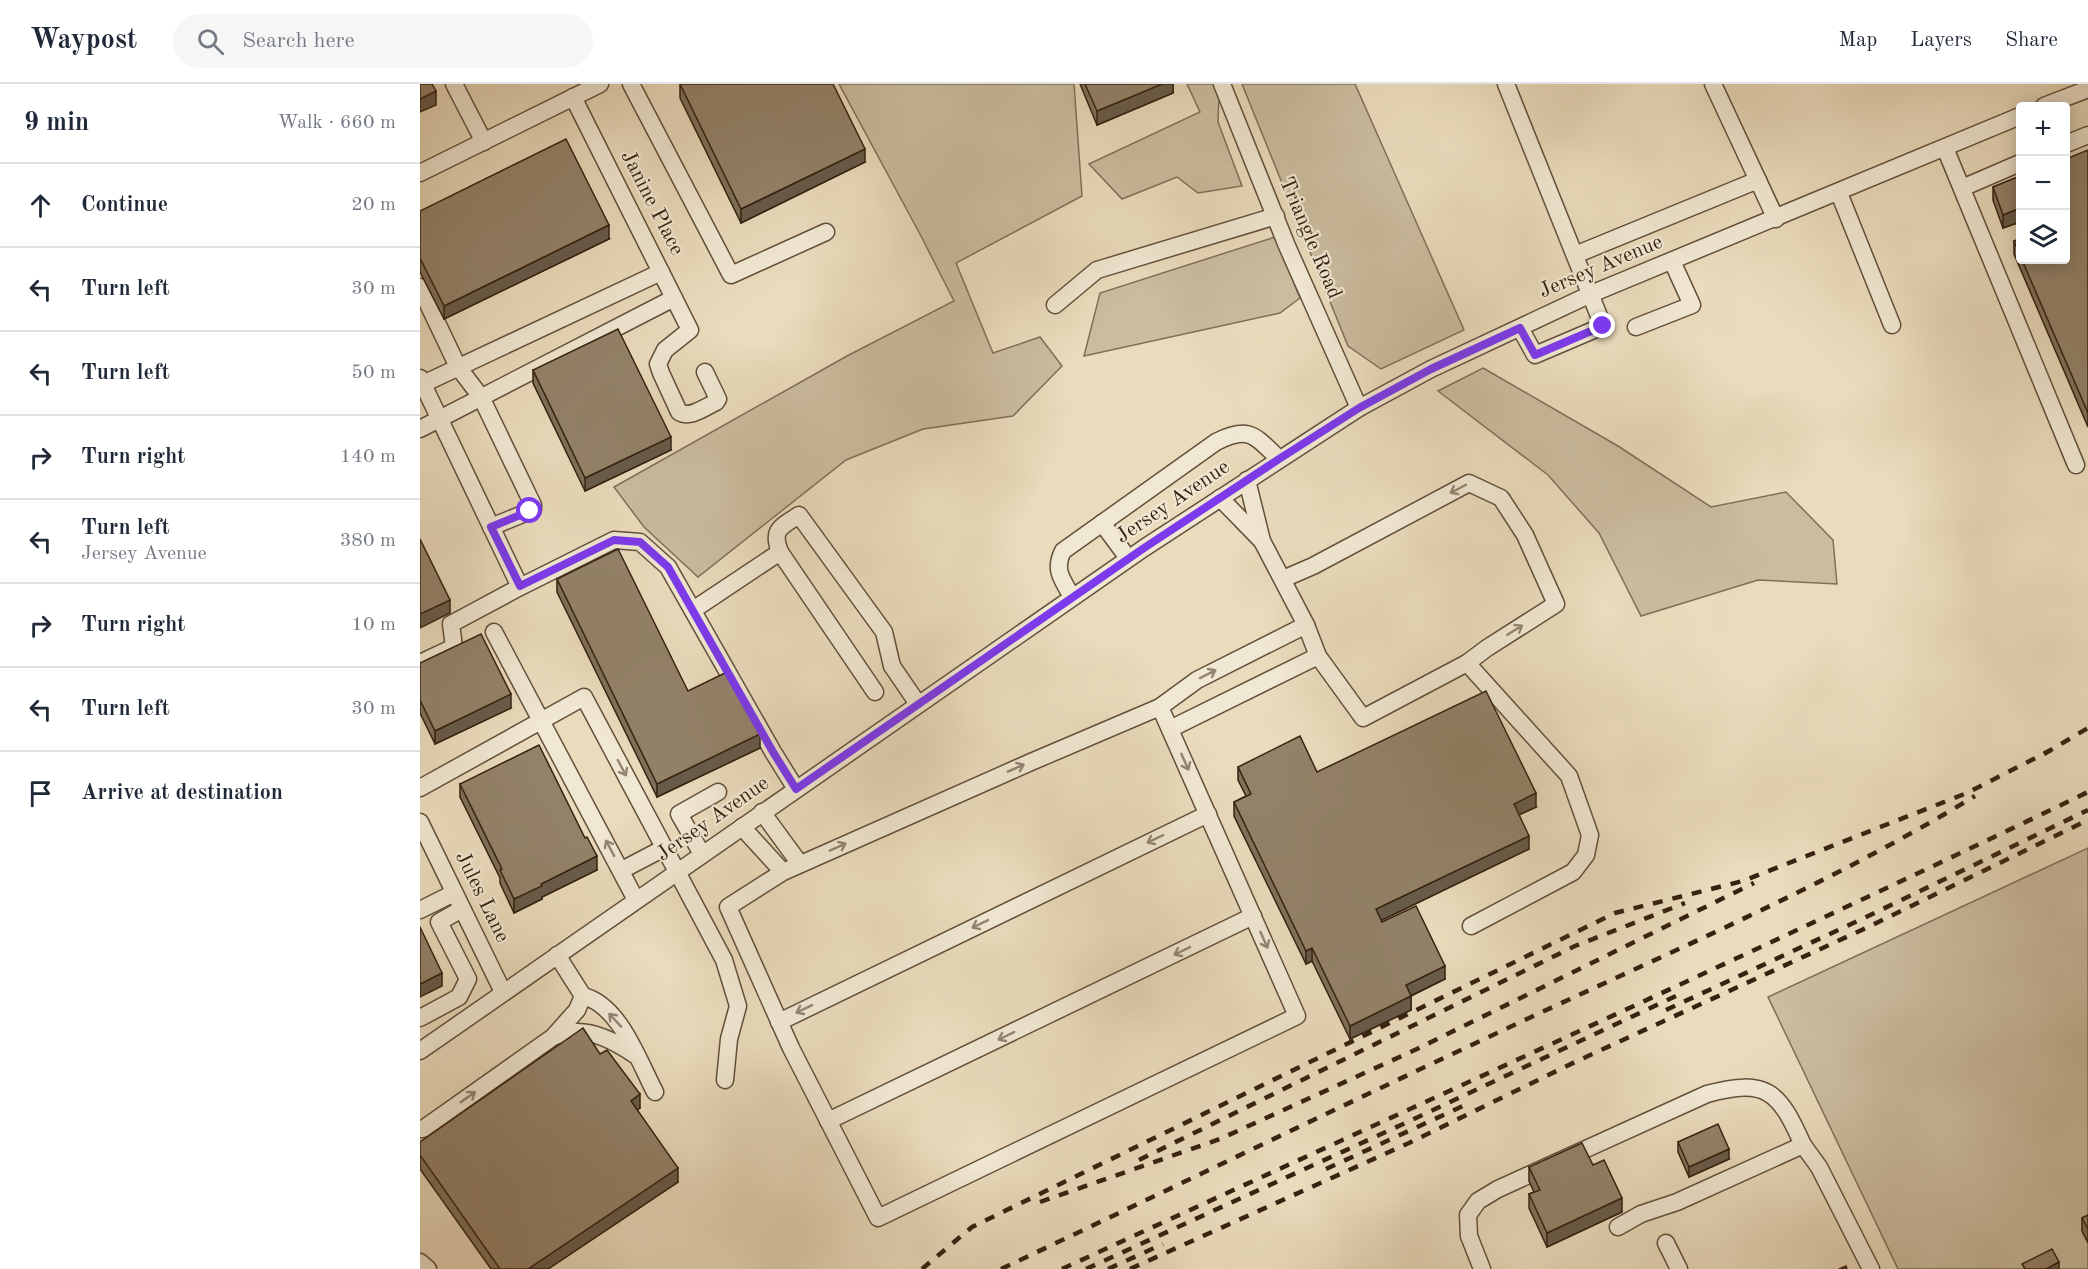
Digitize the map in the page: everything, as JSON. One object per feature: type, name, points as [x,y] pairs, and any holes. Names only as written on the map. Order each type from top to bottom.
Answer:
[{"type":"street","points":[[454,84],[484,142]]},
{"type":"street","points":[[420,173],[600,84]]},
{"type":"street","points":[[631,84],[731,275],[826,232]]},
{"type":"street","name":"Triangle Road","points":[[1222,84],[1287,246],[1359,408]]},
{"type":"street","points":[[1506,84],[1603,326],[1535,355],[1520,328]]},
{"type":"street","points":[[1713,84],[1776,219]]},
{"type":"street","points":[[2054,102],[2088,89]]},
{"type":"street","name":"Janine Place","points":[[573,97],[690,330],[665,350],[658,364],[679,412],[684,415],[716,402],[718,399],[705,372]]},
{"type":"street","name":"Jersey Avenue","points":[[420,1051],[1128,558],[1359,408],[1431,369],[1591,294],[2016,118]]},
{"type":"street","points":[[2070,142],[2088,135]]},
{"type":"street","points":[[1945,148],[2076,465]]},
{"type":"street","points":[[1962,188],[2016,165]]},
{"type":"street","points":[[1575,255],[1758,180]]},
{"type":"street","points":[[1839,193],[1892,325]]},
{"type":"street","points":[[1055,304],[1097,270],[1276,216]]},
{"type":"street","points":[[1636,327],[1692,305],[1672,261]]},
{"type":"street","points":[[520,586],[422,381],[458,367],[661,272]]},
{"type":"street","points":[[420,287],[458,367],[481,397],[533,505],[530,511],[491,527]]},
{"type":"street","points":[[420,429],[674,298]]},
{"type":"street","points":[[1072,597],[1059,572],[1057,562],[1063,551],[1216,442],[1234,433],[1249,434],[1257,438],[1279,459]]},
{"type":"street","points":[[1247,480],[1262,541],[1306,625],[1318,656],[1363,718],[1467,663],[1556,604],[1525,535],[1501,498],[1469,483],[1313,566],[1283,579]]},
{"type":"street","points":[[1220,498],[1262,541]]},
{"type":"street","points":[[875,692],[780,552],[776,537],[777,531],[799,514],[884,632],[892,666],[918,704]]},
{"type":"street","points":[[1102,523],[1128,558]]},
{"type":"street","points":[[420,663],[454,647],[451,624],[520,586],[614,540],[640,542],[668,567],[796,789]]},
{"type":"street","points":[[693,610],[780,552]]},
{"type":"street","points":[[1160,707],[1297,1016],[878,1218],[779,1022],[728,907],[783,872],[800,864],[1160,707],[1197,680],[1306,625]]},
{"type":"street","points":[[494,632],[636,900]]},
{"type":"street","points":[[1170,729],[1318,656]]},
{"type":"street","points":[[1467,663],[1569,776],[1590,835],[1586,855],[1573,872],[1471,926]]},
{"type":"street","points":[[420,788],[584,697],[724,960],[738,1006],[729,1039],[725,1080]]},
{"type":"street","points":[[702,854],[680,814],[718,792]]},
{"type":"street","points":[[762,812],[800,864]]},
{"type":"street","points":[[779,1022],[1208,814]]},
{"type":"street","name":"Jules Lane","points":[[420,822],[503,992]]},
{"type":"street","points":[[742,827],[783,872]]},
{"type":"street","points":[[621,870],[664,848]]},
{"type":"street","points":[[420,1018],[459,998],[468,979],[439,922],[425,908],[454,893]]},
{"type":"street","points":[[439,922],[462,909]]},
{"type":"street","points":[[828,1121],[1253,916]]},
{"type":"street","points":[[462,966],[484,953]]},
{"type":"street","points":[[557,955],[583,996],[593,998],[626,1032],[635,1055],[655,1092]]},
{"type":"street","points":[[420,1129],[553,1037],[577,1010],[583,996]]},
{"type":"street","points":[[441,1007],[455,1027]]},
{"type":"street","points":[[553,1037],[577,1031],[602,1037],[635,1055]]},
{"type":"street","points":[[1482,1269],[1469,1236],[1468,1215],[1478,1201],[1498,1189],[1707,1094],[1734,1087],[1758,1089],[1777,1097],[1790,1116],[1803,1144],[1819,1167],[1871,1269]]},
{"type":"street","points":[[1618,1227],[1641,1214],[1677,1202],[1803,1144]]},
{"type":"street","points":[[1666,1243],[1679,1269]]},
{"type":"street","points":[[420,1262],[428,1269]]},
{"type":"shaded area","points":[[839,84],[1074,84],[1082,196],[956,263],[993,353],[1040,337],[1062,366],[1013,416],[923,429],[846,460],[698,577],[644,527],[614,487],[847,356],[954,301]]},
{"type":"shaded area","points":[[1187,84],[1214,84],[1219,94],[1218,122],[1242,186],[1198,193],[1177,177],[1122,199],[1089,164],[1200,112]]},
{"type":"shaded area","points":[[1242,84],[1355,84],[1464,330],[1381,369],[1348,346]]},
{"type":"shaded area","points":[[1275,237],[1300,298],[1280,313],[1084,356],[1100,293]]},
{"type":"shaded area","points":[[1483,368],[1618,446],[1711,507],[1786,492],[1833,540],[1837,584],[1758,580],[1641,616],[1599,533],[1548,475],[1438,391]]},
{"type":"shaded area","points":[[2088,848],[2088,1269],[1898,1269],[1768,997]]},
{"type":"building","points":[[420,84],[432,84],[436,91],[420,99]]},
{"type":"building","points":[[680,84],[833,84],[865,149],[741,209]]},
{"type":"building","points":[[1085,84],[1162,84],[1097,111]]},
{"type":"building","points":[[566,139],[609,225],[444,306],[420,258],[420,211]]},
{"type":"building","points":[[2088,150],[2088,413],[2024,264],[2070,264],[2070,157]]},
{"type":"building","points":[[2016,178],[2016,210],[2003,215],[1993,187]]},
{"type":"building","points":[[618,329],[671,437],[585,478],[533,370]]},
{"type":"building","points":[[420,539],[450,600],[420,614]]},
{"type":"building","points":[[618,549],[688,691],[729,671],[760,734],[657,784],[557,579]]},
{"type":"building","points":[[481,634],[511,694],[435,731],[420,700],[420,663]]},
{"type":"building","points":[[1486,691],[1536,793],[1514,804],[1529,836],[1376,909],[1382,922],[1416,906],[1445,966],[1406,985],[1411,996],[1350,1026],[1312,948],[1306,951],[1234,802],[1251,794],[1238,767],[1300,736],[1317,772]]},
{"type":"building","points":[[539,745],[585,838],[587,837],[597,856],[514,899],[500,870],[502,869],[460,784]]},
{"type":"building","points":[[420,927],[442,973],[420,984]]},
{"type":"building","points":[[583,1028],[600,1054],[607,1050],[640,1094],[631,1101],[678,1168],[528,1269],[500,1269],[420,1155],[420,1142]]},
{"type":"building","points":[[1718,1124],[1729,1149],[1689,1167],[1678,1142]]},
{"type":"building","points":[[1582,1143],[1593,1165],[1604,1160],[1622,1198],[1547,1233],[1529,1194],[1540,1190],[1529,1167]]},
{"type":"building","points":[[2088,1215],[2088,1229],[2082,1218]]},
{"type":"building","points":[[2052,1249],[2059,1262],[2046,1269],[2025,1269],[2022,1264]]},
{"type":"railway","points":[[2044,754],[2088,728]]},
{"type":"railway","points":[[922,1269],[972,1227],[1615,913],[1743,881],[1967,793],[2051,750]]},
{"type":"railway","points":[[1062,1269],[1704,973],[2088,792]]},
{"type":"railway","points":[[1001,1269],[1461,1050],[1754,914],[1866,858],[1975,796]]},
{"type":"railway","points":[[1666,1010],[2088,810]]},
{"type":"railway","points":[[1130,1269],[1409,1143],[1575,1062],[1866,928],[2088,820]]},
{"type":"railway","points":[[1040,1202],[1220,1139],[1417,1049],[1754,883]]},
{"type":"railway","points":[[1139,1160],[1575,946],[1685,903]]},
{"type":"railway","points":[[1086,1269],[1676,996]]},
{"type":"railway","points":[[1326,1169],[1463,1106]]},
{"type":"railway","points":[[1108,1269],[1163,1244]]},
{"type":"route","points":[[530,511],[491,527],[520,586],[614,540],[640,542],[668,567],[796,789],[1144,548],[1359,408],[1431,369],[1520,328],[1535,355],[1603,326]]}]
